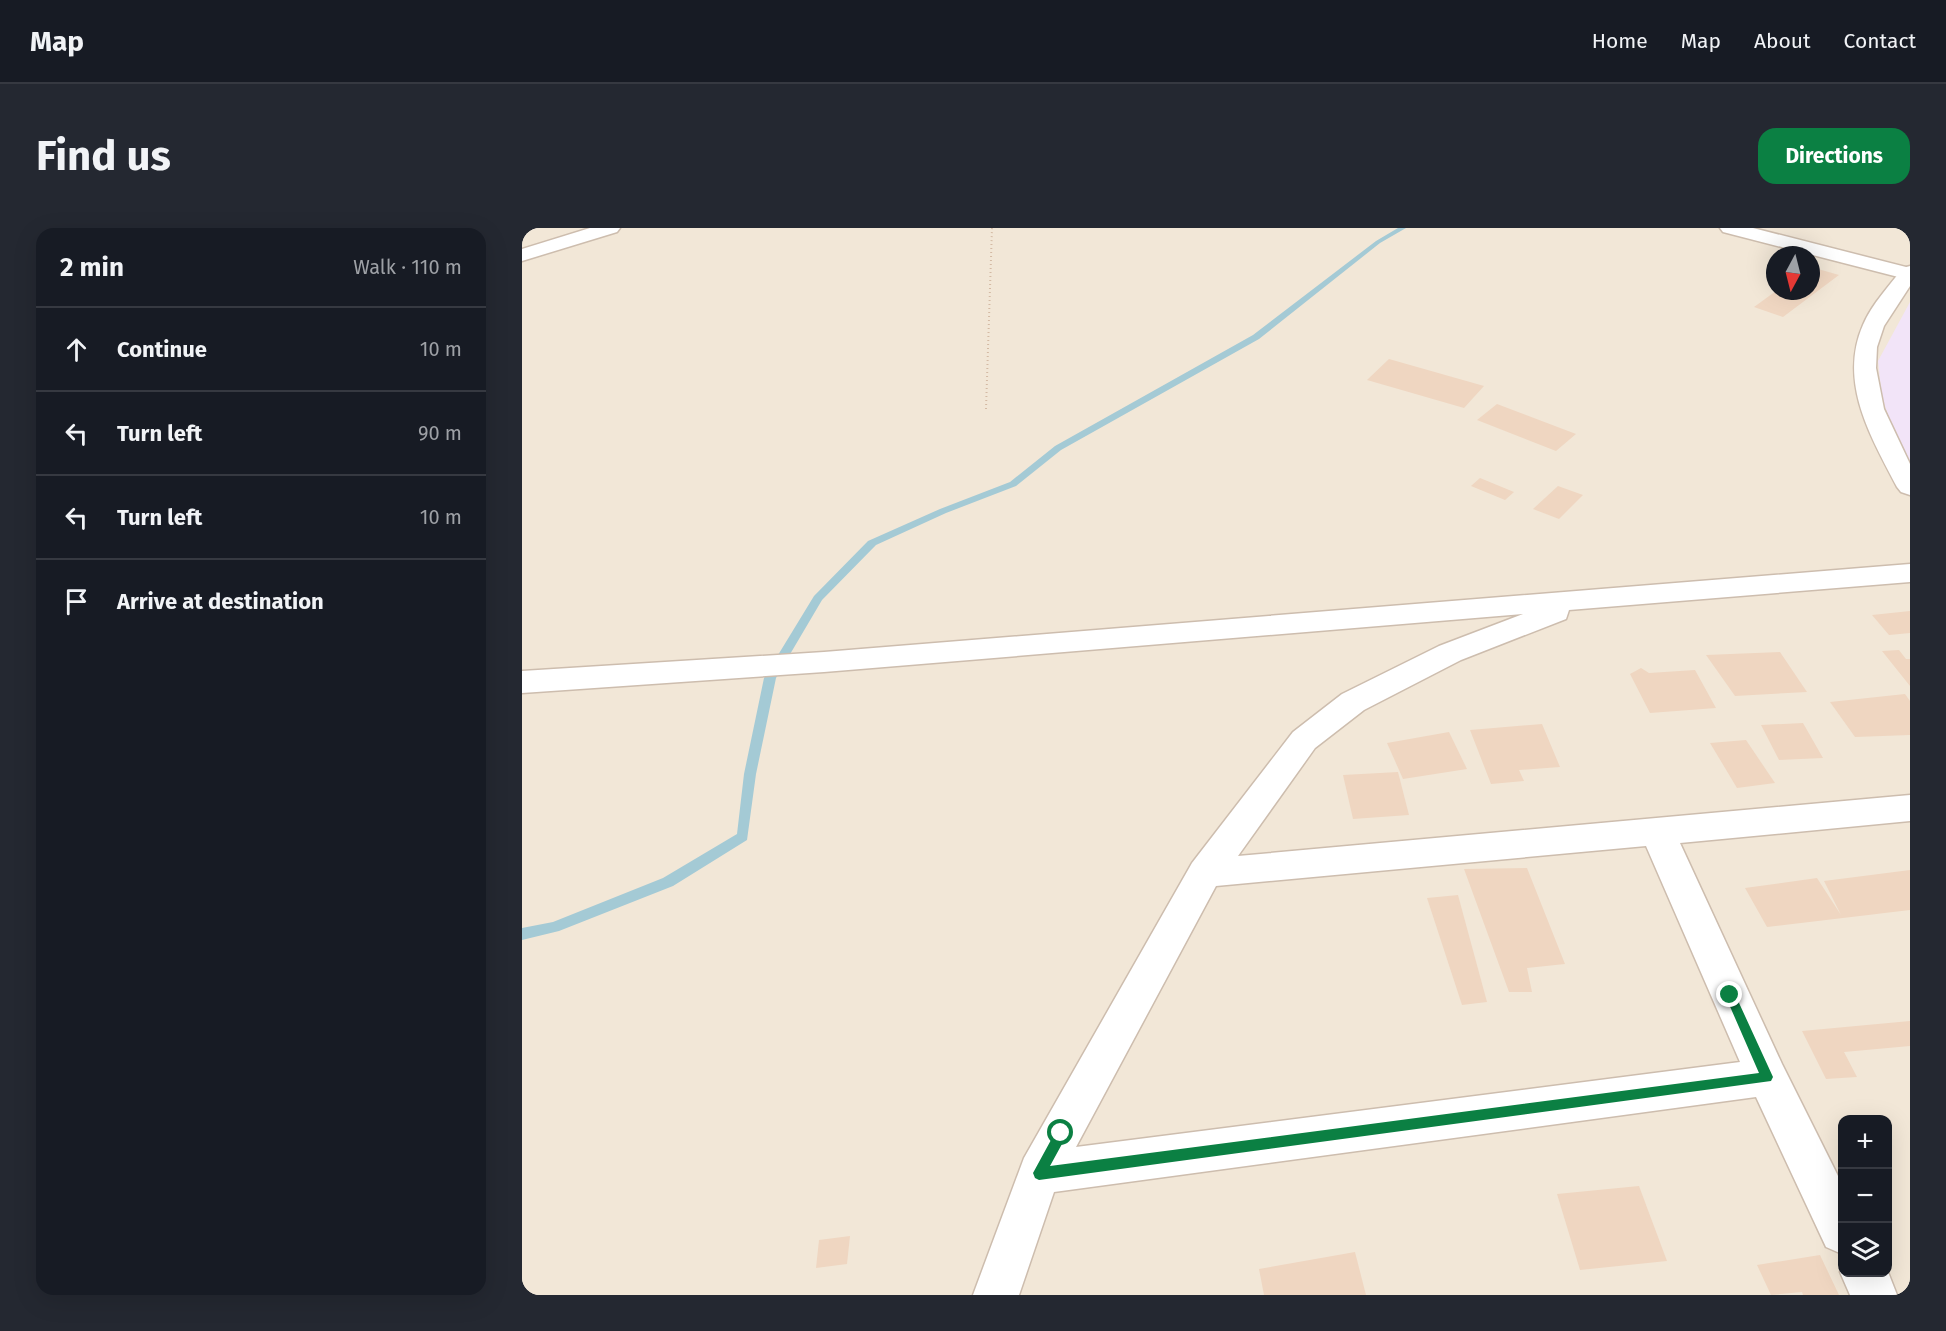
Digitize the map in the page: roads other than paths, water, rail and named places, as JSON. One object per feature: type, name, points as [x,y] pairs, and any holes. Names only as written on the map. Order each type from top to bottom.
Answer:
[{"type":"street","points":[[522,255],[610,228]]},
{"type":"street","points":[[1730,228],[1909,273],[1873,324],[1866,345],[1865,366],[1868,398],[1878,427],[1910,487]]},
{"type":"street","points":[[522,682],[824,662],[1910,573]]},
{"type":"street","points":[[996,1295],[1039,1173],[1205,873],[1304,740],[1353,702],[1450,653],[1587,599]]},
{"type":"street","points":[[1205,873],[1910,808]]},
{"type":"street","points":[[1657,831],[1767,1077],[1838,1223]]},
{"type":"street","points":[[1039,1173],[1767,1077]]},
{"type":"street","points":[[1865,1277],[1874,1295]]},
{"type":"waterway","points":[[522,934],[554,927],[668,882],[743,837],[750,774],[770,678],[818,598],[872,543],[943,511],[1013,484],[1058,448],[1256,337],[1378,242],[1403,228]]}]
